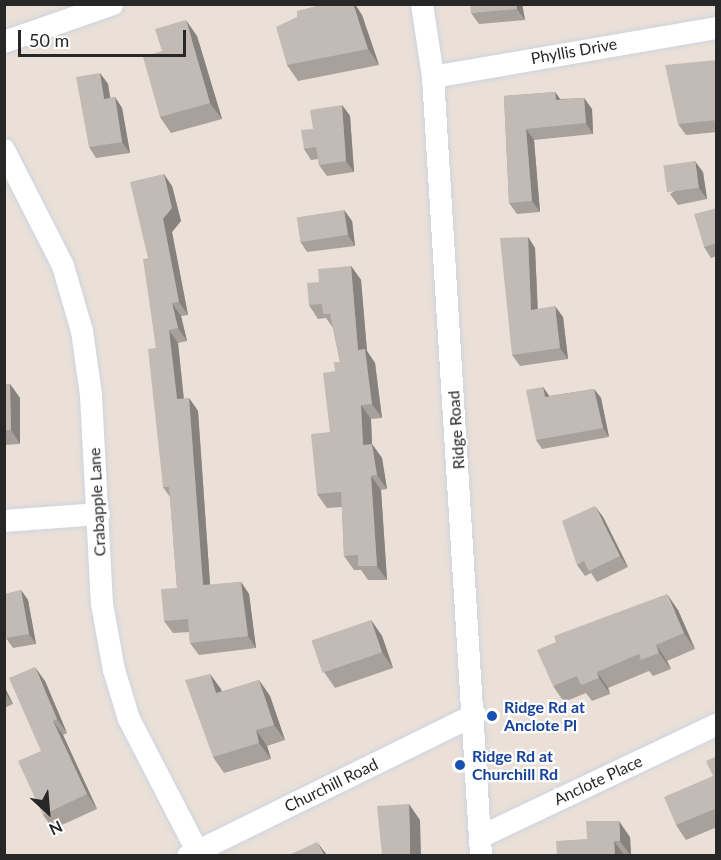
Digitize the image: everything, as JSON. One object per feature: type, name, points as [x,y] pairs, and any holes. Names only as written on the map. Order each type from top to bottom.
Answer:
[{"type":"street","points":[[4,42],[113,4]]},
{"type":"street","name":"Ridge Road","points":[[422,4],[433,77],[475,716],[480,846]]},
{"type":"street","name":"Phyllis Drive","points":[[433,77],[717,28]]},
{"type":"street","name":"Crabapple Lane","points":[[4,150],[74,296],[88,366],[99,514],[102,604],[114,670],[129,719],[193,853]]},
{"type":"street","points":[[4,521],[99,514]]},
{"type":"street","name":"Churchill Road","points":[[193,853],[475,716]]},
{"type":"street","name":"Anclote Place","points":[[480,846],[717,725]]},
{"type":"building","points":[[324,4],[353,4],[368,49],[287,65],[276,27],[297,17],[297,11]]},
{"type":"building","points":[[470,4],[516,4],[517,9],[471,13]]},
{"type":"building","points":[[186,20],[210,103],[160,117],[143,57],[162,51],[155,29]]},
{"type":"building","points":[[717,60],[717,120],[678,124],[665,65]]},
{"type":"building","points":[[100,73],[104,99],[115,97],[122,142],[89,147],[76,77]]},
{"type":"building","points":[[555,92],[556,100],[584,98],[586,123],[526,129],[532,201],[509,203],[504,96]]},
{"type":"building","points":[[342,105],[346,161],[319,165],[316,147],[304,149],[301,130],[313,129],[310,110]]},
{"type":"building","points":[[695,161],[699,188],[667,192],[663,165]]},
{"type":"building","points":[[164,174],[172,208],[163,219],[179,302],[172,303],[178,328],[169,330],[177,399],[189,398],[203,585],[241,582],[248,636],[190,643],[188,619],[164,621],[161,589],[177,588],[169,487],[163,487],[148,349],[156,348],[143,259],[148,258],[130,182]]},
{"type":"building","points":[[717,208],[717,243],[704,247],[694,214]]},
{"type":"building","points":[[344,210],[348,235],[301,242],[297,218]]},
{"type":"building","points":[[528,237],[531,310],[555,306],[560,348],[512,355],[500,238]]},
{"type":"building","points":[[351,266],[358,350],[365,349],[372,404],[361,405],[363,445],[372,444],[377,475],[371,476],[377,566],[358,566],[358,555],[344,556],[341,492],[317,494],[311,434],[330,432],[323,373],[335,371],[334,362],[340,362],[330,314],[323,314],[322,304],[309,305],[307,283],[319,282],[318,269]]},
{"type":"building","points":[[4,384],[10,384],[11,430],[4,430]]},
{"type":"building","points":[[543,387],[545,397],[594,389],[603,428],[536,440],[526,390]]},
{"type":"building","points":[[595,506],[620,556],[589,571],[584,561],[577,565],[562,521]]},
{"type":"building","points":[[21,590],[29,634],[6,638],[4,594]]},
{"type":"building","points":[[667,594],[684,633],[656,645],[659,653],[641,660],[639,654],[597,672],[599,678],[581,685],[577,676],[553,686],[537,650],[556,642],[554,636]]},
{"type":"building","points":[[371,620],[382,652],[323,673],[311,641]]},
{"type":"building","points":[[35,667],[57,719],[53,721],[87,794],[43,815],[18,761],[41,751],[9,678]]},
{"type":"building","points":[[210,674],[216,693],[259,680],[274,725],[256,730],[259,743],[213,757],[185,680]]},
{"type":"building","points":[[717,756],[717,808],[676,825],[664,797],[713,776],[706,761]]},
{"type":"building","points":[[409,804],[410,855],[382,855],[377,806]]},
{"type":"building","points":[[586,821],[619,821],[620,841],[614,841],[615,855],[557,855],[556,841],[587,839]]},
{"type":"building","points":[[317,842],[324,855],[289,855]]},
{"type":"place","name":"Ridge Rd at Anclote Pl","points":[[492,716]]},
{"type":"place","name":"Ridge Rd at Churchill Rd","points":[[460,765]]}]
